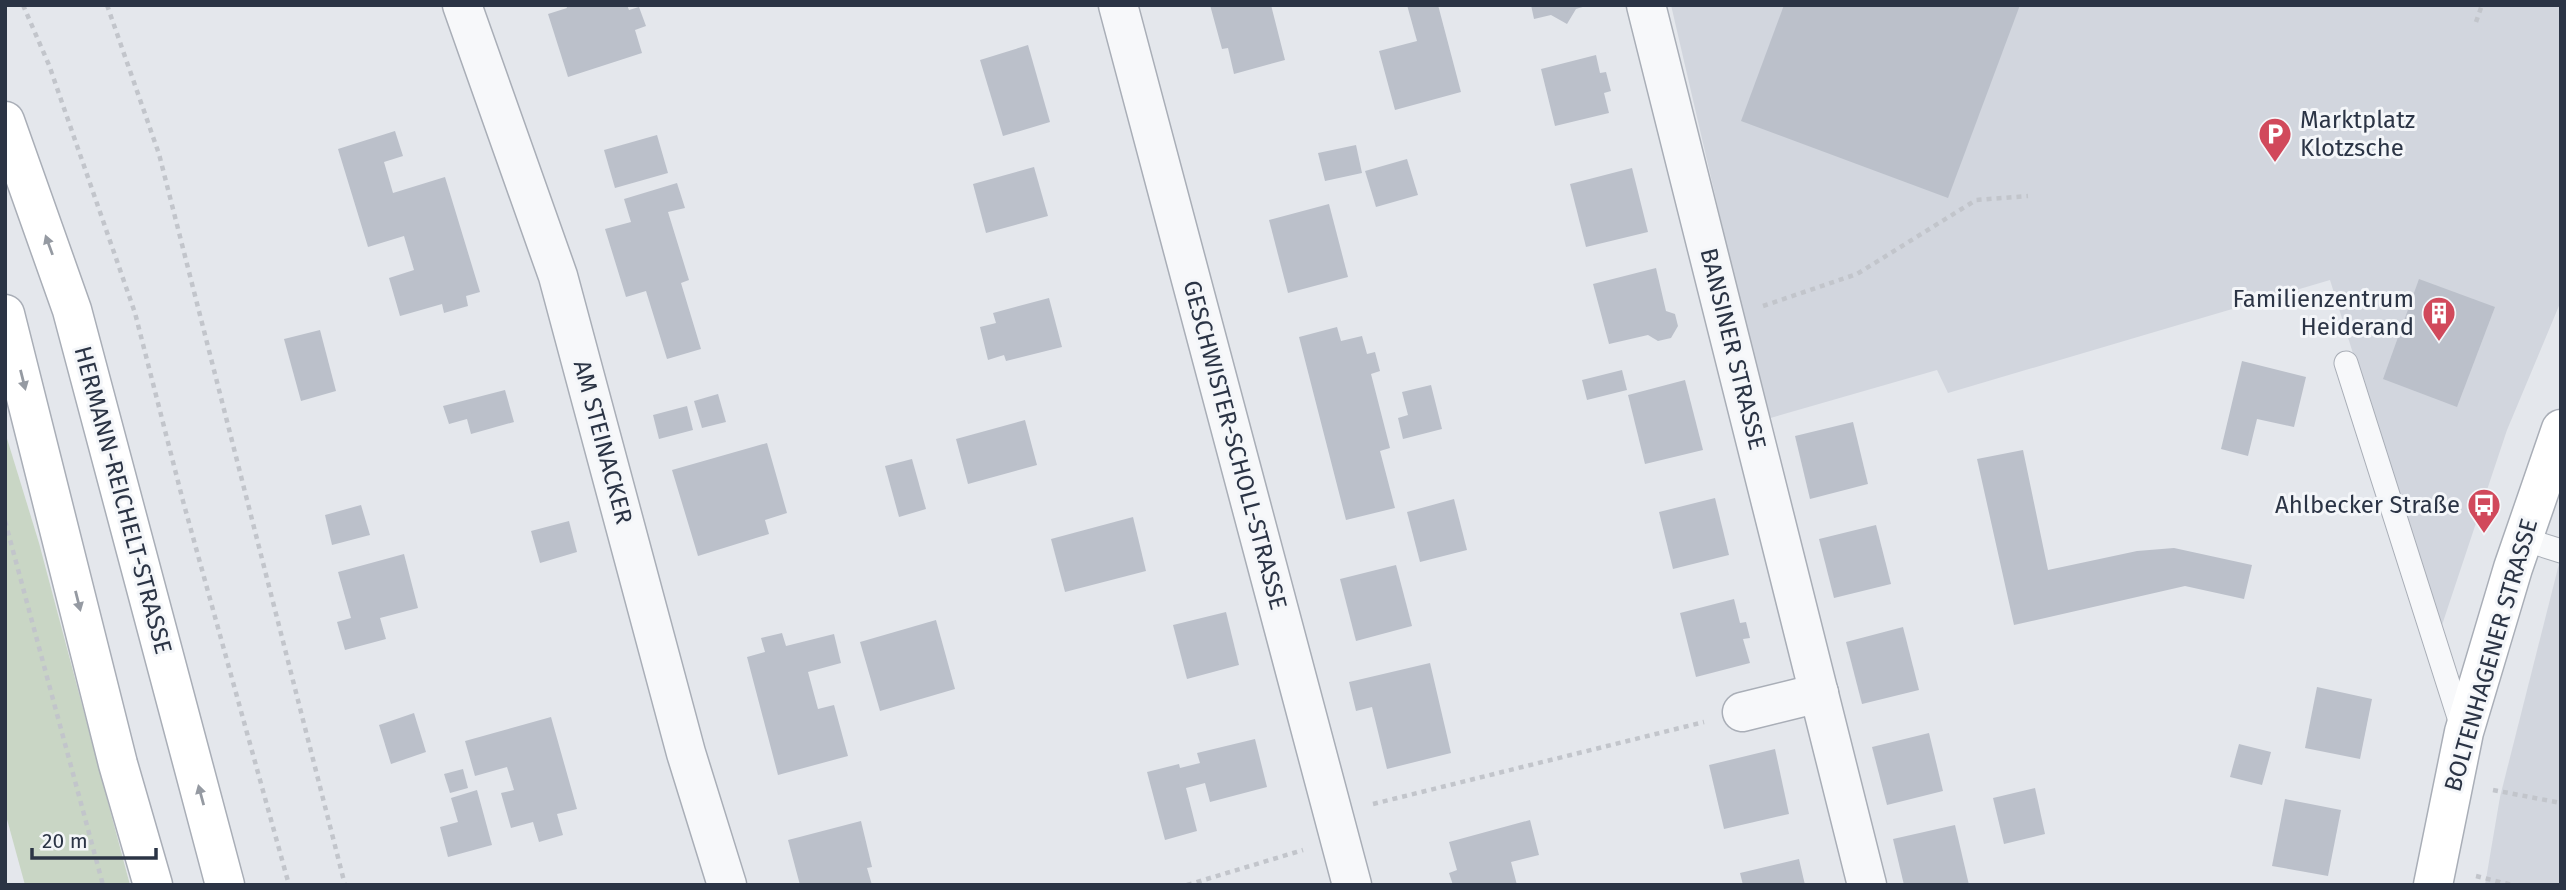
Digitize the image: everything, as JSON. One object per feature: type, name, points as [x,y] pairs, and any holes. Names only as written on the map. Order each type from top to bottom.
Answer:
[{"type":"main road","name":"HERMANN-REICHELT-STRASSE","points":[[5,121],[72,310],[225,885]]},
{"type":"main road","points":[[5,314],[118,764],[153,885]]},
{"type":"main road","name":"BOLTENHAGENER STRASSE","points":[[2448,879],[2464,732],[2523,539],[2561,429]]},
{"type":"street","name":"AM STEINACKER","points":[[462,5],[558,276],[686,753],[727,885]]},
{"type":"street","name":"GESCHWISTER-SCHOLL-STRASSE","points":[[1118,5],[1352,885]]},
{"type":"street","name":"BANSINER STRASSE","points":[[1646,5],[1867,885]]},
{"type":"street","points":[[1742,712],[1819,693]]},
{"type":"lane","points":[[2346,363],[2464,732]]},
{"type":"lane","points":[[2523,539],[2561,551]]},
{"type":"path","points":[[23,5],[49,65],[135,313],[183,501],[289,885]]},
{"type":"path","points":[[107,5],[159,154],[345,885]]},
{"type":"path","points":[[2476,22],[2482,5]]},
{"type":"path","points":[[1726,318],[1857,274],[1976,200],[2028,196]]},
{"type":"path","points":[[5,520],[103,885]]},
{"type":"path","points":[[1186,885],[1337,827],[1742,712]]},
{"type":"path","points":[[2483,788],[2561,803]]},
{"type":"path","points":[[2448,879],[2512,885]]},
{"type":"shaded area","name":"Marktplatz Klotzsche","points":[[1671,5],[2561,5],[2561,301],[2507,430],[2440,631],[2330,280],[1948,393],[1937,370],[1767,419]]},
{"type":"shaded area","points":[[2561,556],[2561,885],[2485,885],[2500,797]]},
{"type":"green space","points":[[5,432],[39,543],[130,885],[25,885],[5,812]]},
{"type":"building","points":[[566,5],[627,5],[629,10],[639,7],[646,26],[635,30],[642,53],[568,77],[548,14],[567,8]]},
{"type":"building","points":[[1210,5],[1271,5],[1285,60],[1234,74],[1228,48],[1222,49]]},
{"type":"building","points":[[1407,5],[1438,5],[1461,92],[1395,110],[1379,51],[1417,41]]},
{"type":"building","points":[[1531,5],[1586,6],[1576,9],[1567,24],[1551,15],[1534,19]]},
{"type":"building","points":[[1784,5],[2020,5],[1948,198],[1741,121]]},
{"type":"building","points":[[1028,45],[1050,122],[1003,136],[980,60]]},
{"type":"building","points":[[1596,55],[1600,73],[1606,72],[1611,91],[1604,93],[1609,113],[1555,126],[1541,69]]},
{"type":"building","points":[[395,131],[403,156],[384,162],[393,193],[445,177],[480,292],[466,296],[468,306],[444,313],[442,304],[400,316],[389,278],[414,270],[404,236],[368,247],[338,149]]},
{"type":"building","points":[[657,135],[668,173],[615,188],[604,150]]},
{"type":"building","points":[[1356,145],[1362,173],[1325,181],[1318,153]]},
{"type":"building","points":[[1407,159],[1418,195],[1376,207],[1365,171]]},
{"type":"building","points":[[1034,167],[1048,216],[986,233],[973,184]]},
{"type":"building","points":[[1632,168],[1648,232],[1586,247],[1570,184]]},
{"type":"building","points":[[677,183],[685,208],[668,212],[689,280],[681,283],[701,349],[667,359],[646,291],[626,297],[605,229],[631,222],[624,199]]},
{"type":"building","points":[[1329,204],[1348,277],[1288,293],[1269,220]]},
{"type":"building","points":[[1656,268],[1666,311],[1675,314],[1678,326],[1671,338],[1658,341],[1648,335],[1609,344],[1593,284]]},
{"type":"building","name":"Familienzentrum Heiderand","points":[[2419,279],[2495,307],[2457,407],[2383,379]]},
{"type":"building","points":[[1049,298],[1062,347],[1006,361],[1004,355],[988,360],[980,327],[996,323],[993,313]]},
{"type":"building","points":[[1337,327],[1341,341],[1362,336],[1367,354],[1375,352],[1380,371],[1371,374],[1390,448],[1380,451],[1395,508],[1346,520],[1299,337]]},
{"type":"building","points":[[320,330],[336,391],[301,401],[284,339]]},
{"type":"building","points":[[2242,361],[2306,377],[2294,427],[2257,419],[2248,456],[2221,449]]},
{"type":"building","points":[[1622,370],[1627,390],[1587,400],[1582,380]]},
{"type":"building","points":[[1685,380],[1703,450],[1645,464],[1628,395]]},
{"type":"building","points":[[1431,385],[1442,429],[1403,439],[1398,418],[1408,415],[1402,392]]},
{"type":"building","points":[[505,390],[514,422],[471,434],[467,419],[449,424],[443,406]]},
{"type":"building","points":[[718,394],[726,422],[702,428],[694,401]]},
{"type":"building","points":[[687,406],[693,430],[659,439],[653,415]]},
{"type":"building","points":[[1025,420],[1037,465],[968,484],[956,439]]},
{"type":"building","points":[[1853,422],[1868,484],[1810,499],[1795,436]]},
{"type":"building","points":[[767,443],[787,513],[765,520],[769,534],[698,556],[672,470]]},
{"type":"building","points":[[2023,450],[2048,570],[2137,551],[2174,548],[2252,565],[2244,599],[2185,586],[2014,625],[1977,459]]},
{"type":"building","points":[[912,459],[926,509],[899,517],[885,466]]},
{"type":"building","points":[[1715,498],[1729,555],[1673,569],[1659,512]]},
{"type":"building","points":[[1454,499],[1467,550],[1420,562],[1407,512]]},
{"type":"building","points":[[361,505],[370,535],[332,545],[325,515]]},
{"type":"building","points":[[1133,517],[1146,571],[1065,592],[1051,539]]},
{"type":"building","points":[[569,521],[577,552],[540,563],[531,531]]},
{"type":"building","points":[[1876,525],[1891,584],[1834,598],[1819,539]]},
{"type":"building","points":[[404,554],[418,608],[380,618],[386,639],[345,650],[337,622],[351,618],[338,572]]},
{"type":"building","points":[[1396,565],[1412,626],[1356,641],[1340,579]]},
{"type":"building","points":[[1734,599],[1740,623],[1746,622],[1750,638],[1743,639],[1750,663],[1696,677],[1680,613]]},
{"type":"building","points":[[1226,612],[1239,665],[1187,679],[1173,625]]},
{"type":"building","points":[[936,620],[955,689],[880,711],[860,642]]},
{"type":"building","points":[[1903,627],[1919,690],[1862,704],[1846,642]]},
{"type":"building","points":[[782,633],[786,646],[834,634],[841,663],[808,672],[818,709],[834,705],[848,756],[778,775],[747,657],[765,652],[761,638]]},
{"type":"building","points":[[1430,663],[1451,753],[1387,769],[1372,707],[1356,711],[1349,682]]},
{"type":"building","points":[[2317,687],[2372,699],[2360,759],[2305,748]]},
{"type":"building","points":[[414,713],[426,752],[391,764],[379,725]]},
{"type":"building","points":[[551,717],[577,809],[557,814],[563,835],[539,842],[533,822],[511,828],[501,793],[514,790],[507,767],[475,776],[465,741]]},
{"type":"building","points":[[1929,733],[1943,791],[1887,805],[1872,747]]},
{"type":"building","points":[[1255,739],[1267,787],[1210,802],[1205,783],[1186,788],[1197,831],[1165,840],[1147,772],[1179,764],[1180,768],[1200,763],[1197,753]]},
{"type":"building","points":[[2239,744],[2271,752],[2262,785],[2230,777]]},
{"type":"building","points":[[1775,749],[1789,814],[1724,829],[1709,765]]},
{"type":"building","points":[[463,769],[468,788],[450,793],[444,774]]},
{"type":"building","points":[[2035,788],[2045,834],[2004,844],[1993,798]]},
{"type":"building","points":[[477,790],[492,845],[448,857],[440,827],[458,822],[451,798]]},
{"type":"building","points":[[2285,799],[2341,810],[2328,876],[2272,866]]},
{"type":"building","points":[[1530,820],[1539,855],[1511,862],[1517,885],[1453,885],[1449,873],[1457,870],[1449,842]]},
{"type":"building","points":[[861,821],[872,867],[867,868],[872,885],[800,885],[788,840]]},
{"type":"building","points":[[1955,825],[1969,885],[1904,885],[1893,839]]},
{"type":"building","points":[[1799,859],[1805,885],[1743,885],[1740,873]]},
{"type":"place","name":"Marktplatz Klotzsche","points":[[2275,164]]},
{"type":"place","name":"Familienzentrum Heiderand","points":[[2439,343]]},
{"type":"place","name":"Ahlbecker Straße","points":[[2484,535]]}]
